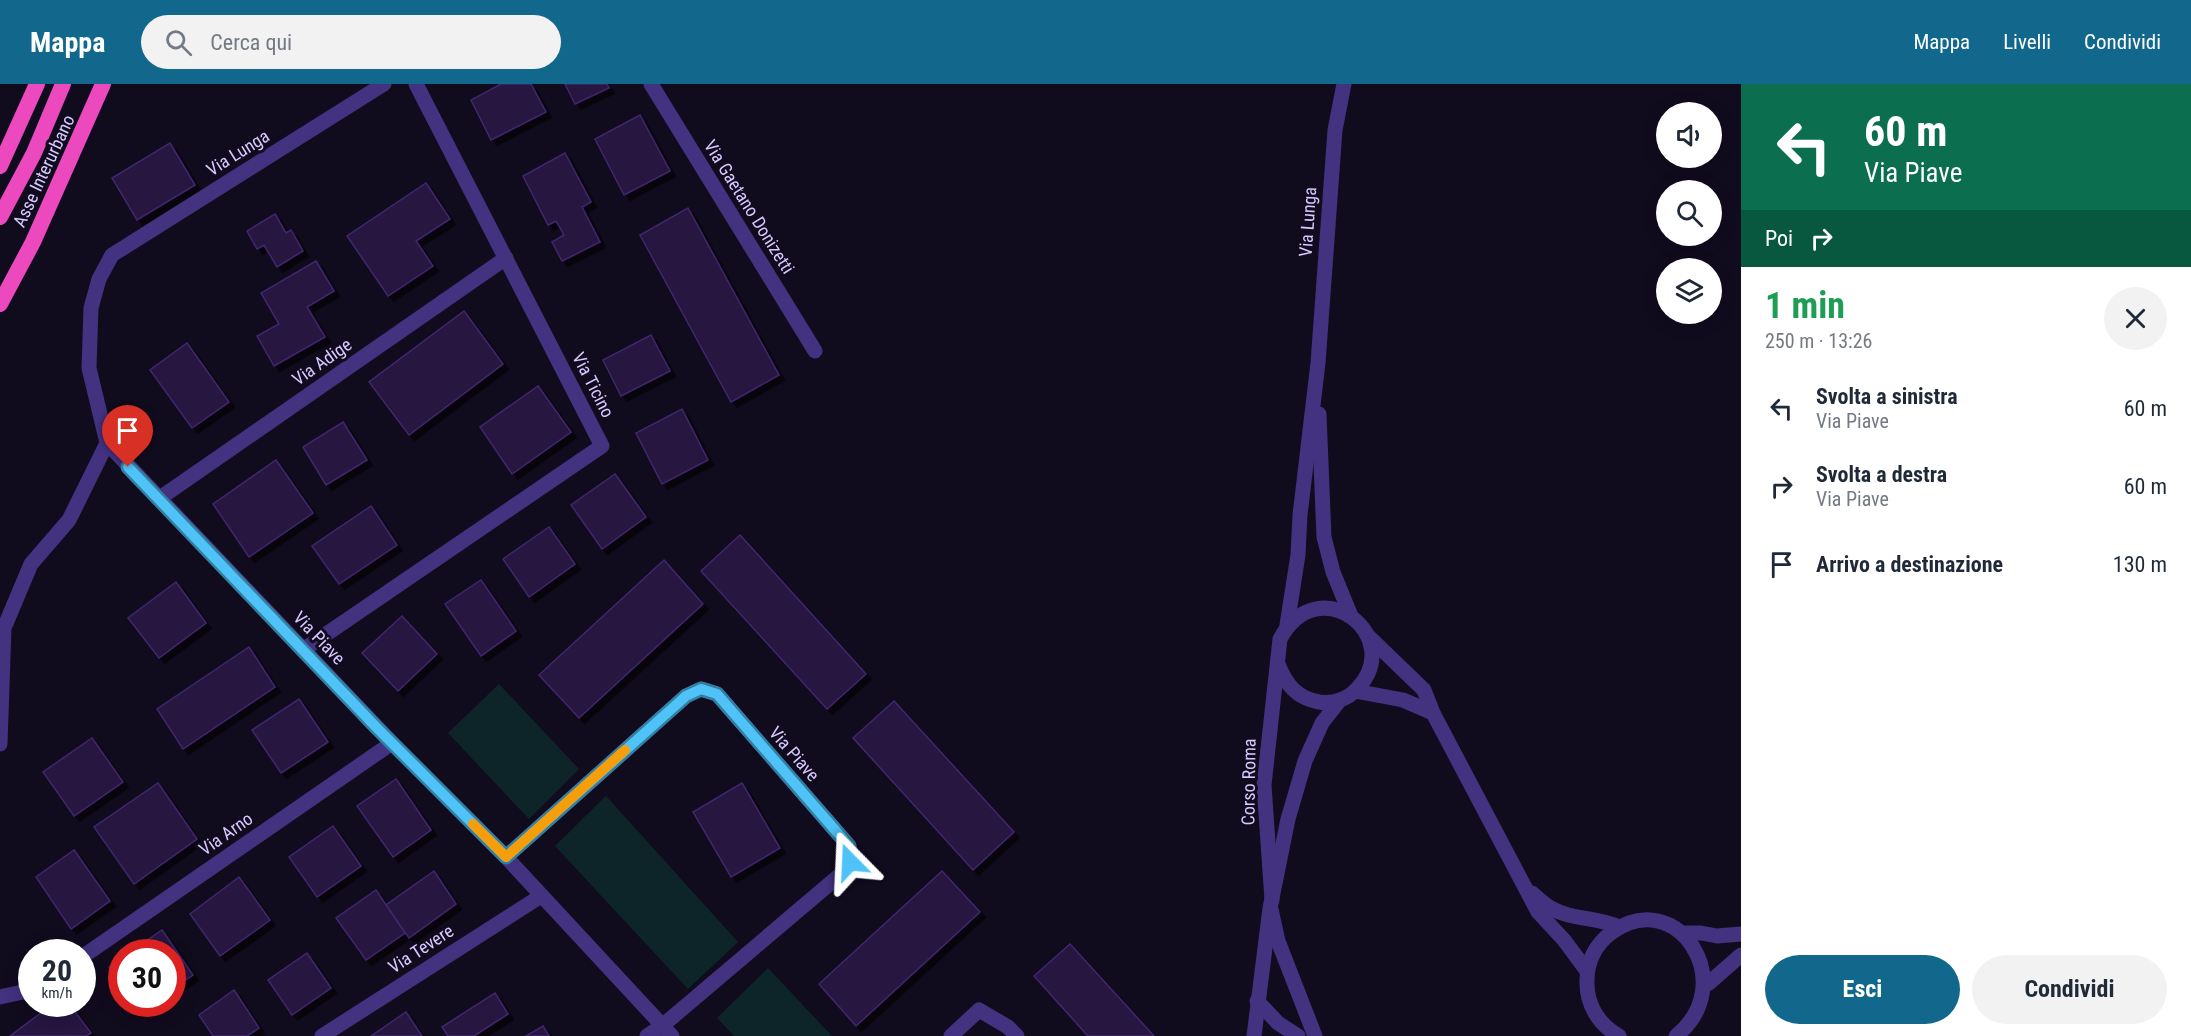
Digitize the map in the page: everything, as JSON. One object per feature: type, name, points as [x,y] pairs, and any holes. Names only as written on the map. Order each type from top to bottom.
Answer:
[{"type":"highway","points":[[0,166],[37,84]]},
{"type":"highway","name":"Asse Interurbano","points":[[0,217],[34,153],[63,84]]},
{"type":"highway","name":"Asse Interurbano","points":[[0,304],[33,242],[97,102],[103,84]]},
{"type":"street","name":"Via Lunga","points":[[107,443],[89,368],[91,308],[99,279],[112,255],[384,84]]},
{"type":"street","name":"Via Ticino","points":[[303,650],[602,446],[417,84]]},
{"type":"street","name":"Via Gaetano Donizetti","points":[[651,84],[815,351]]},
{"type":"street","name":"Via Lunga","points":[[1287,625],[1298,555],[1299,515],[1318,363],[1335,130],[1344,84]]},
{"type":"street","name":"Via Adige","points":[[160,498],[506,258]]},
{"type":"street","name":"Via Lunga","points":[[1318,363],[1324,537],[1333,572],[1351,616]]},
{"type":"street","name":"Via Piave","points":[[107,443],[392,743],[506,857],[667,1031],[840,875],[850,862],[849,846],[717,694],[701,689],[686,696],[506,857]]},
{"type":"street","points":[[0,744],[2,627],[31,564],[69,520],[107,443]]},
{"type":"street","points":[[1287,625],[1299,615],[1313,609],[1328,607],[1340,610],[1351,616],[1367,635],[1424,690],[1539,912],[1587,971]]},
{"type":"street","name":"Corso Roma","points":[[1271,904],[1264,786],[1280,639],[1287,625]]},
{"type":"street","name":"Corso Roma","points":[[1254,1036],[1271,904],[1288,819],[1305,761],[1322,723],[1340,700],[1355,691],[1367,675],[1372,655],[1367,635]]},
{"type":"street","points":[[1278,664],[1283,679],[1293,691],[1306,699],[1322,702],[1340,700]]},
{"type":"street","points":[[1355,691],[1403,700],[1434,713]]},
{"type":"street","name":"Via Arno","points":[[96,947],[392,743]]},
{"type":"street","points":[[1529,892],[1552,909],[1578,917],[1605,920],[1619,927]]},
{"type":"street","name":"Via Tevere","points":[[322,1036],[541,896]]},
{"type":"street","points":[[1271,904],[1278,941],[1315,1036]]},
{"type":"street","points":[[1619,1036],[1599,1019],[1590,1005],[1586,988],[1587,971],[1593,953],[1604,938],[1619,927],[1633,921],[1647,920],[1668,923],[1686,933],[1699,947],[1707,964],[1709,983],[1707,999],[1700,1015],[1684,1033]]},
{"type":"street","points":[[1686,933],[1717,936],[1741,934]]},
{"type":"street","points":[[1709,983],[1741,955]]},
{"type":"street","points":[[0,997],[18,993]]},
{"type":"street","points":[[1257,1001],[1278,1023],[1298,1036]]},
{"type":"street","points":[[951,1036],[980,1010],[1008,1027],[1017,1036]]},
{"type":"street","points":[[647,1036],[667,1031]]},
{"type":"green space","points":[[499,684],[579,769],[529,819],[448,733]]},
{"type":"green space","points":[[606,796],[738,942],[688,989],[555,846]]},
{"type":"green space","points":[[768,968],[832,1036],[734,1036],[717,1018]]},
{"type":"building","points":[[501,84],[531,84],[546,112],[491,140],[471,100]]},
{"type":"building","points":[[565,84],[607,84],[609,88],[575,104]]},
{"type":"building","points":[[640,115],[670,171],[624,195],[595,139]]},
{"type":"building","points":[[170,143],[195,185],[137,220],[112,178]]},
{"type":"building","points":[[565,153],[591,202],[582,207],[600,242],[562,261],[552,242],[564,235],[556,221],[548,225],[523,176]]},
{"type":"building","points":[[426,183],[450,219],[416,241],[433,266],[388,296],[347,236]]},
{"type":"building","points":[[688,208],[779,375],[731,402],[640,235]]},
{"type":"building","points":[[275,214],[286,233],[291,230],[303,251],[277,267],[264,245],[257,249],[247,231]]},
{"type":"building","points":[[316,261],[334,291],[307,307],[325,337],[274,366],[257,336],[279,324],[261,293]]},
{"type":"building","points":[[464,311],[503,364],[409,435],[369,382]]},
{"type":"building","points":[[651,335],[670,371],[621,396],[603,360]]},
{"type":"building","points":[[187,343],[229,402],[192,428],[150,370]]},
{"type":"building","points":[[538,386],[571,432],[512,474],[480,427]]},
{"type":"building","points":[[682,409],[708,460],[662,484],[636,433]]},
{"type":"building","points":[[343,422],[367,460],[326,485],[303,447]]},
{"type":"building","points":[[276,460],[313,513],[249,557],[213,504]]},
{"type":"building","points":[[615,474],[646,517],[602,549],[571,505]]},
{"type":"building","points":[[371,506],[397,545],[339,584],[312,546]]},
{"type":"building","points":[[549,527],[575,564],[529,597],[503,559]]},
{"type":"building","points":[[740,535],[866,674],[827,709],[701,571]]},
{"type":"building","points":[[664,560],[703,604],[579,718],[539,675]]},
{"type":"building","points":[[481,580],[516,631],[481,656],[445,604]]},
{"type":"building","points":[[176,582],[206,623],[159,658],[128,618]]},
{"type":"building","points":[[402,616],[437,654],[398,691],[362,653]]},
{"type":"building","points":[[249,647],[275,687],[183,749],[157,709]]},
{"type":"building","points":[[299,699],[328,742],[281,773],[252,730]]},
{"type":"building","points":[[894,701],[1014,832],[973,870],[853,738]]},
{"type":"building","points":[[92,738],[123,782],[74,816],[43,772]]},
{"type":"building","points":[[396,779],[431,830],[393,857],[357,806]]},
{"type":"building","points":[[158,783],[197,839],[134,884],[94,827]]},
{"type":"building","points":[[742,783],[780,848],[731,877],[693,812]]},
{"type":"building","points":[[333,826],[361,866],[317,897],[289,857]]},
{"type":"building","points":[[74,850],[110,901],[71,929],[36,877]]},
{"type":"building","points":[[434,871],[456,904],[409,938],[386,905]]},
{"type":"building","points":[[942,871],[980,912],[856,1026],[819,984]]},
{"type":"building","points":[[239,877],[270,920],[220,956],[190,914]]},
{"type":"building","points":[[376,890],[405,933],[366,960],[336,918]]},
{"type":"building","points":[[162,930],[168,939],[149,939]]},
{"type":"building","points":[[1070,944],[1154,1036],[1088,1036],[1034,976]]},
{"type":"building","points":[[307,953],[331,988],[292,1015],[268,980]]},
{"type":"building","points":[[186,965],[193,975],[186,980]]},
{"type":"building","points":[[234,990],[259,1028],[247,1036],[213,1036],[199,1015]]},
{"type":"building","points":[[495,993],[508,1014],[474,1036],[448,1036],[442,1027]]},
{"type":"building","points":[[406,1012],[422,1036],[371,1036]]},
{"type":"building","points":[[36,1017],[79,1017],[91,1033],[86,1036],[10,1036]]},
{"type":"building","points":[[543,1026],[549,1036],[526,1036]]},
{"type":"slow traffic","points":[[473,824],[506,857],[625,750]]},
{"type":"route","points":[[128,467],[377,728],[506,857],[686,696],[701,689],[717,694],[849,846],[850,862]]}]
